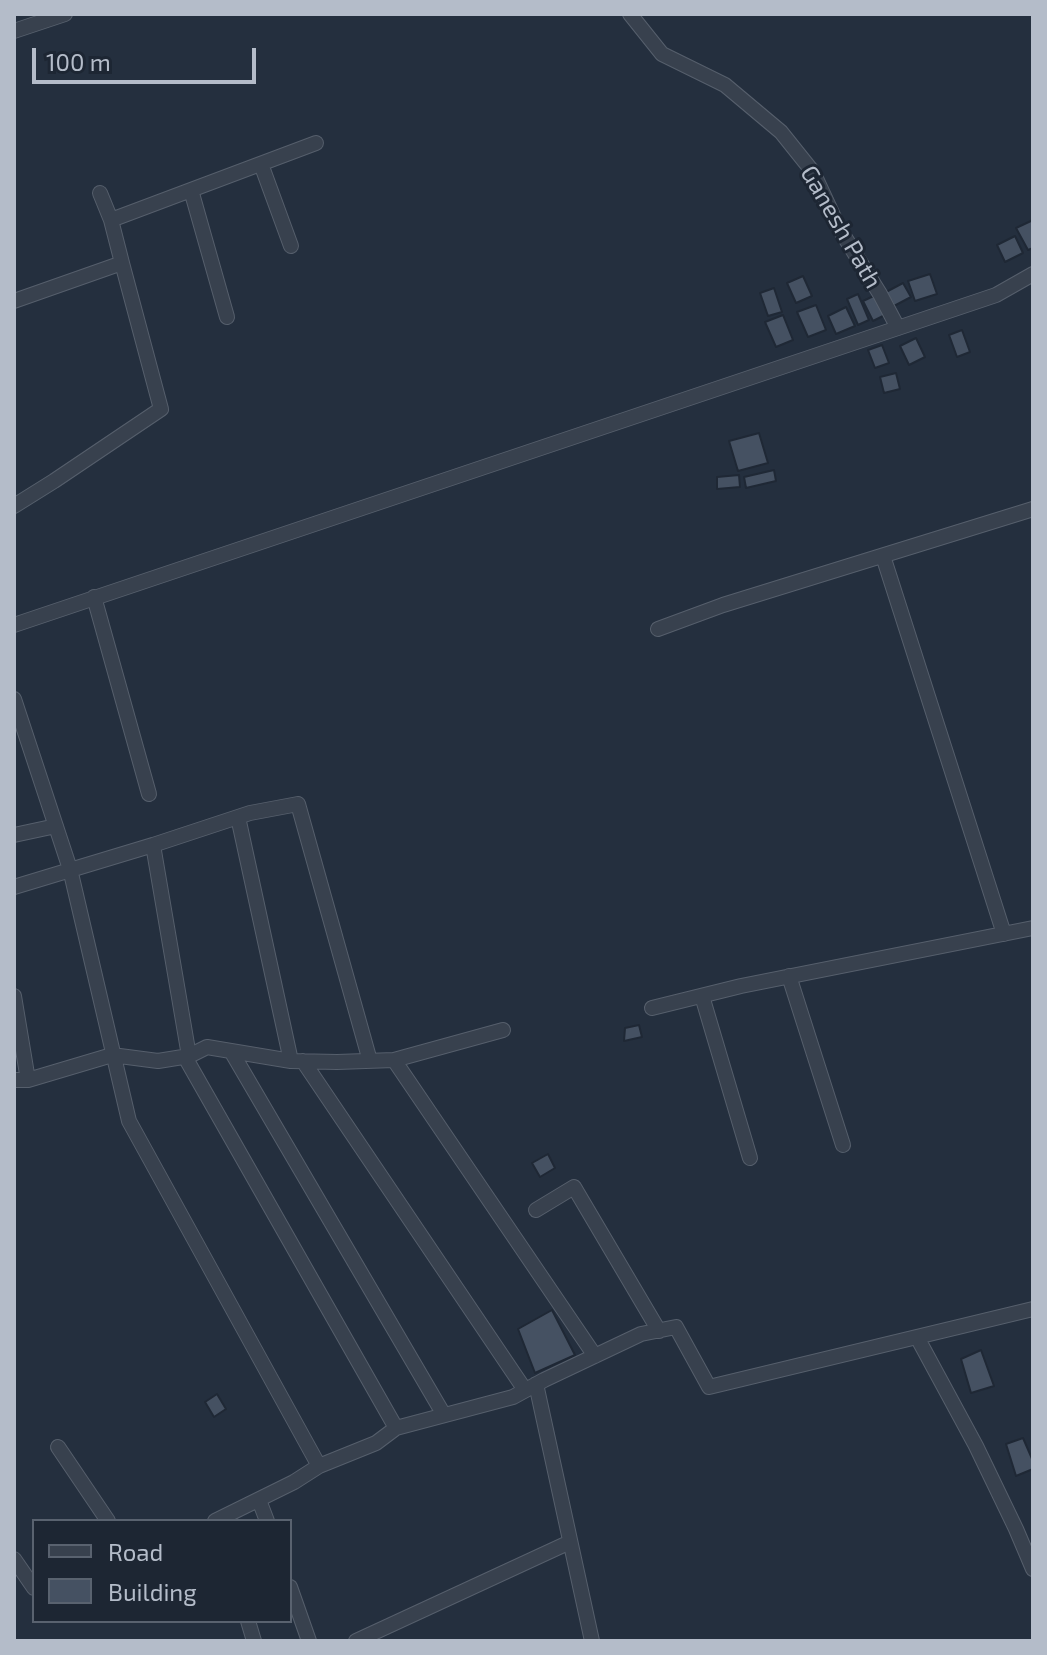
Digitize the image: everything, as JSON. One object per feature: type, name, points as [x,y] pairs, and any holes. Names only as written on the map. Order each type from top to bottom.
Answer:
[{"type":"street","points":[[14,31],[65,14]]},
{"type":"street","name":"Ganesh Path","points":[[630,14],[662,54],[725,85],[781,132],[813,172],[839,228],[898,328]]},
{"type":"street","points":[[111,220],[316,143]]},
{"type":"street","points":[[261,164],[291,246]]},
{"type":"street","points":[[191,190],[227,317]]},
{"type":"street","points":[[14,506],[161,409],[111,220],[100,193]]},
{"type":"street","points":[[14,301],[122,263]]},
{"type":"street","points":[[14,625],[996,295],[1033,274]]},
{"type":"street","points":[[658,629],[723,605],[1033,509]]},
{"type":"street","points":[[883,556],[1004,934]]},
{"type":"street","points":[[94,597],[149,794]]},
{"type":"street","points":[[14,699],[70,869],[129,1121],[319,1466]]},
{"type":"street","points":[[14,887],[238,817],[298,804],[370,1061]]},
{"type":"street","points":[[238,817],[297,1061],[530,1387],[592,1641]]},
{"type":"street","points":[[14,835],[56,826]]},
{"type":"street","points":[[153,845],[187,1056],[396,1428]]},
{"type":"street","points":[[652,1008],[789,976],[1033,928]]},
{"type":"street","points":[[789,976],[843,1145]]},
{"type":"street","points":[[14,996],[21,1080],[112,1055],[158,1061],[187,1056],[207,1047],[297,1061],[394,1060],[503,1030]]},
{"type":"street","points":[[702,996],[750,1158]]},
{"type":"street","points":[[231,1051],[444,1415]]},
{"type":"street","points":[[394,1060],[595,1356]]},
{"type":"street","points":[[536,1210],[574,1187],[659,1331]]},
{"type":"street","points":[[218,1519],[294,1482],[319,1466],[376,1443],[396,1428],[513,1397],[641,1334],[676,1327],[709,1387],[1033,1309]]},
{"type":"street","points":[[917,1337],[976,1446],[1033,1569]]},
{"type":"street","points":[[58,1447],[107,1519]]},
{"type":"street","points":[[259,1500],[266,1519]]},
{"type":"street","points":[[356,1641],[570,1542]]},
{"type":"street","points":[[14,1559],[32,1585]]},
{"type":"street","points":[[292,1593],[309,1641]]},
{"type":"building","points":[[1033,220],[1033,248],[1028,250],[1016,228]]},
{"type":"building","points":[[1015,236],[1023,253],[1005,262],[997,245]]},
{"type":"building","points":[[930,274],[937,294],[915,301],[908,281]]},
{"type":"building","points":[[803,276],[812,296],[796,303],[787,283]]},
{"type":"building","points":[[903,283],[911,297],[894,306],[886,292]]},
{"type":"building","points":[[774,288],[782,312],[768,316],[760,293]]},
{"type":"building","points":[[858,294],[869,320],[858,325],[847,299]]},
{"type":"building","points":[[878,294],[887,314],[873,321],[863,301]]},
{"type":"building","points":[[816,305],[826,330],[808,337],[797,312]]},
{"type":"building","points":[[846,307],[855,326],[836,334],[828,316]]},
{"type":"building","points":[[783,315],[793,340],[776,347],[765,322]]},
{"type":"building","points":[[962,330],[970,352],[957,357],[949,335]]},
{"type":"building","points":[[916,338],[925,357],[909,365],[900,346]]},
{"type":"building","points":[[882,345],[889,363],[875,368],[868,350]]},
{"type":"building","points":[[896,373],[900,389],[884,393],[880,377]]},
{"type":"building","points":[[759,433],[768,463],[738,471],[729,441]]},
{"type":"building","points":[[774,470],[776,481],[746,488],[744,477]]},
{"type":"building","points":[[739,475],[740,487],[717,489],[717,477]]},
{"type":"building","points":[[639,1025],[642,1037],[624,1041],[625,1028]]},
{"type":"building","points":[[548,1154],[555,1168],[540,1177],[532,1163]]},
{"type":"building","points":[[552,1310],[575,1355],[535,1373],[518,1329]]},
{"type":"building","points":[[981,1350],[994,1386],[971,1393],[961,1359]]},
{"type":"building","points":[[217,1394],[226,1409],[214,1417],[205,1402]]},
{"type":"building","points":[[1023,1438],[1033,1461],[1033,1469],[1016,1476],[1006,1444]]}]
